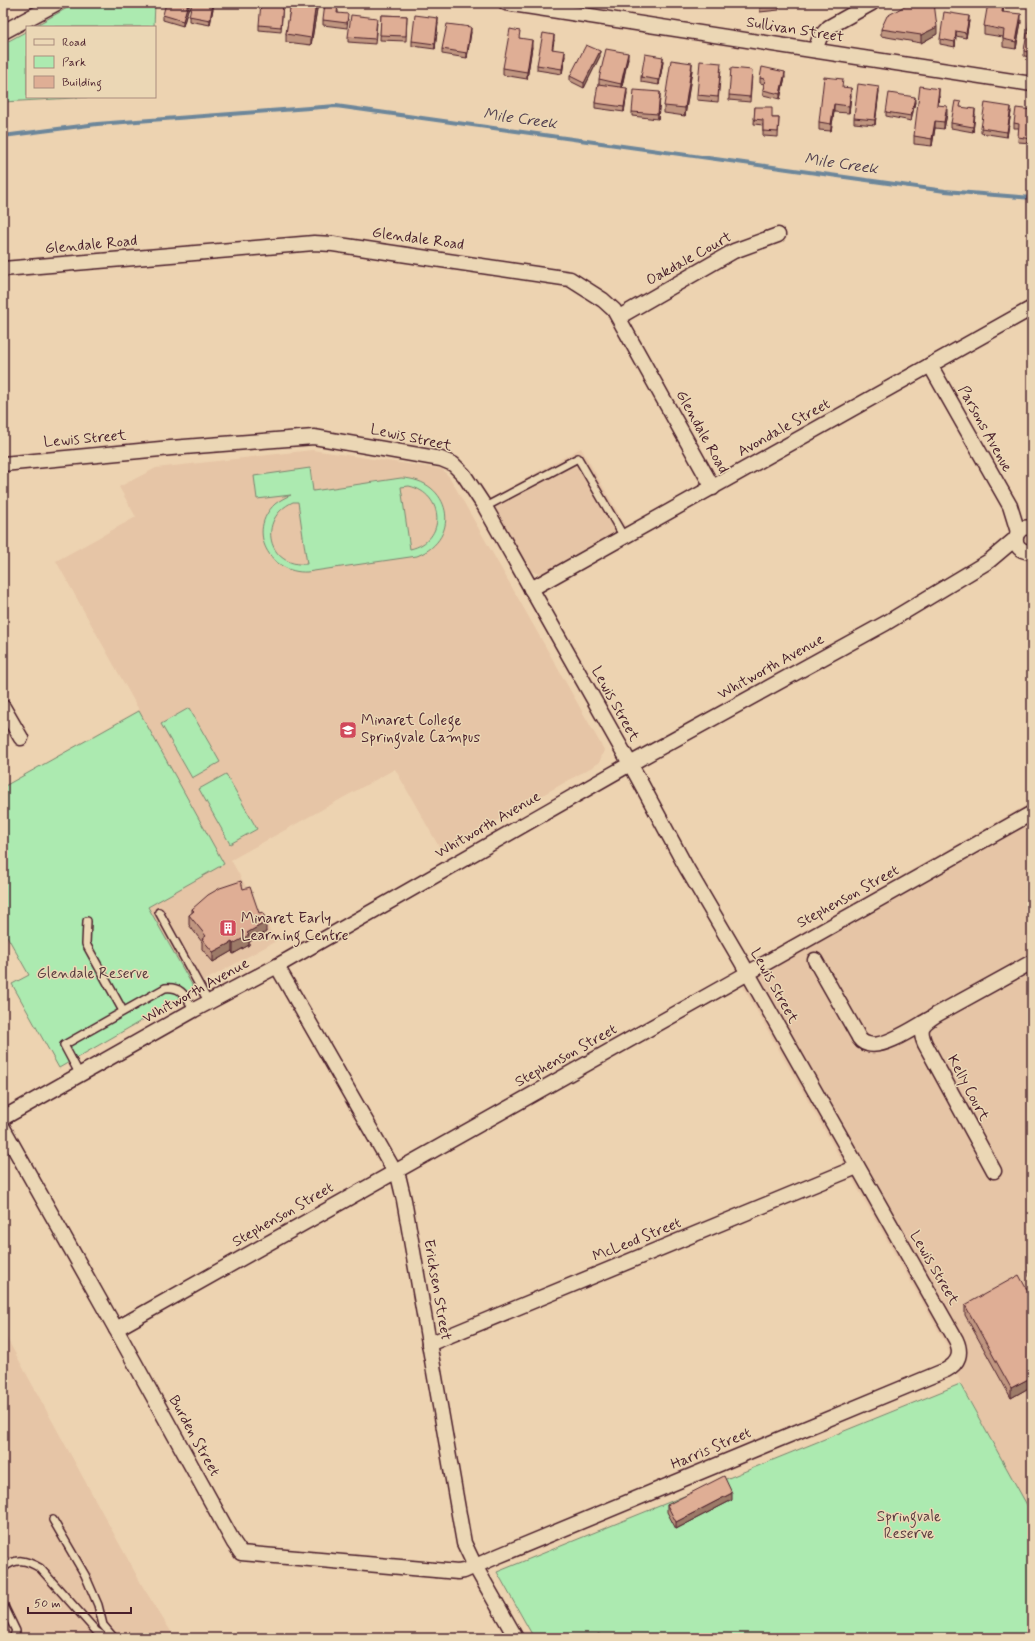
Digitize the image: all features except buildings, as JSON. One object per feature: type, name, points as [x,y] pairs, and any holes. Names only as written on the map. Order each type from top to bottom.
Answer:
[{"type":"street","points":[[3,32],[57,3]]},
{"type":"street","name":"Sullivan Street","points":[[512,3],[1032,84]]},
{"type":"street","points":[[815,50],[820,37],[830,27],[872,3]]},
{"type":"street","name":"Oakdale Court","points":[[619,317],[734,252],[778,235]]},
{"type":"street","name":"Glendale Road","points":[[3,269],[314,243],[333,244],[570,279],[603,300],[619,317],[713,488]]},
{"type":"street","name":"Avondale Street","points":[[531,589],[1032,308]]},
{"type":"street","name":"Parsons Avenue","points":[[930,365],[1010,506],[1026,542]]},
{"type":"street","name":"Lewis Street","points":[[3,464],[171,448],[314,437],[441,459],[453,464],[464,475],[485,508],[630,764],[686,867],[956,1340],[959,1350],[957,1361]]},
{"type":"street","name":"Whitworth Avenue","points":[[3,1118],[194,1010],[278,966],[630,764],[886,623],[989,561],[1026,542]]},
{"type":"street","points":[[3,707],[21,738]]},
{"type":"street","name":"Stephenson Street","points":[[116,1329],[1032,813]]},
{"type":"street","points":[[815,960],[861,1041],[874,1045],[885,1042],[928,1020],[1032,962]]},
{"type":"street","name":"Ericksen Street","points":[[278,966],[400,1185],[404,1200],[464,1543],[475,1566],[516,1638]]},
{"type":"street","name":"Kelly Court","points":[[928,1020],[924,1024],[921,1034],[994,1171]]},
{"type":"street","name":"Burden Street","points":[[3,1128],[234,1543],[241,1553],[458,1572],[475,1566]]},
{"type":"street","name":"McLeod Street","points":[[429,1344],[857,1167]]},
{"type":"street","name":"Harris Street","points":[[475,1566],[946,1370],[955,1365],[957,1361]]},
{"type":"lane","points":[[485,508],[578,458],[624,537]]},
{"type":"lane","points":[[159,912],[209,1003]]},
{"type":"lane","points":[[87,921],[86,944],[122,1011]]},
{"type":"lane","points":[[80,1075],[64,1045],[122,1011],[166,988],[173,987],[179,989],[184,994],[194,1010]]},
{"type":"lane","points":[[53,1520],[84,1575],[98,1605],[103,1625],[114,1638]]},
{"type":"lane","points":[[3,1568],[11,1562],[17,1560],[28,1562],[40,1568],[96,1631],[106,1638]]},
{"type":"lane","points":[[3,1604],[16,1631],[12,1638]]},
{"type":"shaded area","points":[[581,448],[626,527],[547,572],[540,574],[533,572],[528,568],[489,499]]},
{"type":"shaded area","name":"Minaret College Springvale Campus","points":[[312,450],[442,469],[450,478],[604,750],[599,763],[442,852],[395,769],[231,860],[276,941],[193,987],[148,907],[41,765],[139,710],[56,561],[136,517],[119,487],[156,468]]},
{"type":"shaded area","points":[[1032,802],[1032,1516],[961,1384],[946,1344],[734,971]]},
{"type":"shaded area","points":[[3,1331],[143,1587],[175,1638],[3,1638]]},
{"type":"green space","points":[[76,3],[155,3],[154,26],[35,26]]},
{"type":"green space","points":[[26,32],[26,98],[73,98],[3,102],[3,44]]},
{"type":"green space","points":[[310,468],[313,491],[401,478],[418,481],[431,488],[440,498],[445,511],[445,524],[441,536],[432,548],[417,556],[307,572],[294,571],[282,566],[273,558],[266,549],[263,538],[263,526],[267,515],[275,504],[291,495],[257,499],[254,476]],"holes":[[[409,486],[421,491],[430,498],[435,507],[437,518],[431,537],[422,544],[410,549],[401,487]],[[293,502],[298,502],[307,564],[294,563],[283,558],[276,551],[272,541],[271,530],[274,519],[281,510]]]},
{"type":"green space","points":[[189,708],[220,762],[192,778],[161,724]]},
{"type":"green space","name":"Glendale Reserve","points":[[139,711],[224,864],[148,907],[195,990],[59,1068],[12,984],[29,975],[3,929],[3,787]]},
{"type":"green space","points":[[226,774],[257,829],[230,844],[199,789]]},
{"type":"green space","name":"Springvale Reserve","points":[[960,1384],[1032,1514],[1032,1638],[534,1638],[497,1572]]},
{"type":"waterway","name":"Mile Creek","points":[[3,136],[97,124],[336,106],[945,191],[1032,198]]},
{"type":"place","name":"Minaret College Springvale Campus","points":[[348,730]]},
{"type":"place","name":"Minaret Early Learning Centre","points":[[228,928]]}]
